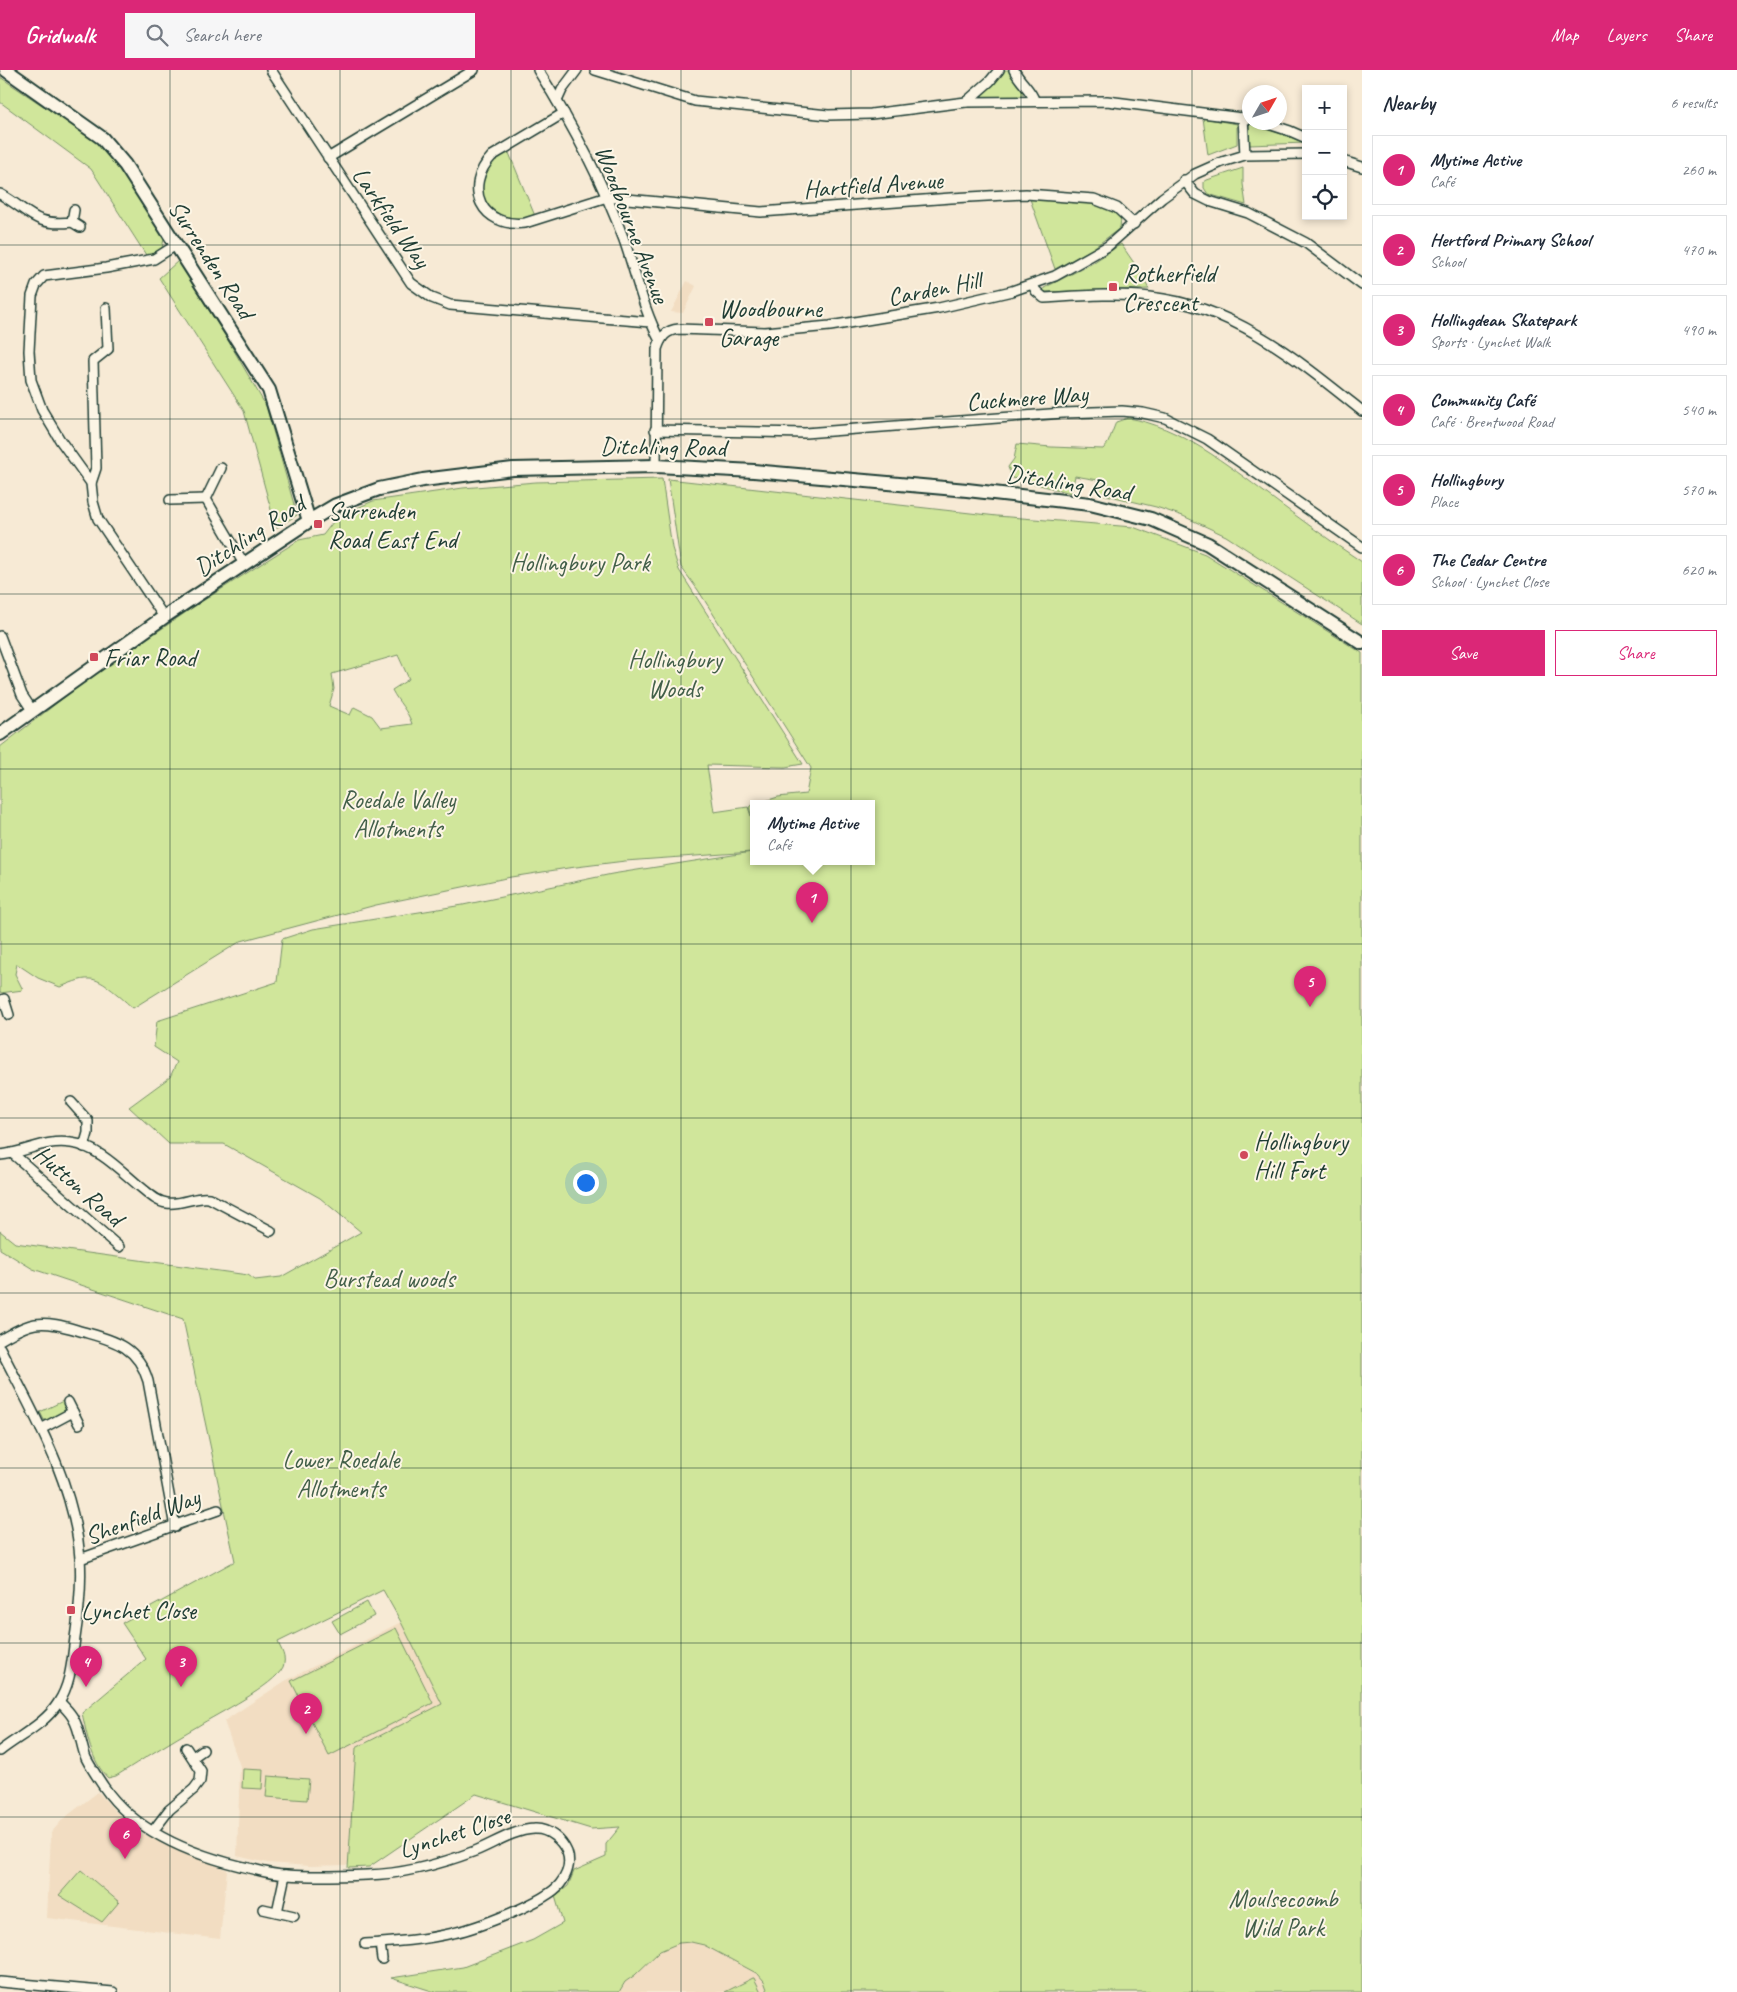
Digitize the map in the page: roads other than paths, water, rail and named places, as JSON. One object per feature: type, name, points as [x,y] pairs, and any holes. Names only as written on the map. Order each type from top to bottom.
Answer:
[{"type":"street","name":"Larkfield Way","points":[[271,70],[411,283],[432,298],[450,305],[483,309],[650,322]]},
{"type":"street","points":[[328,158],[474,70]]},
{"type":"street","name":"Woodbourne Avenue","points":[[538,70],[564,113],[607,197],[650,322],[660,341]]},
{"type":"street","points":[[557,101],[562,90],[577,70]]},
{"type":"street","points":[[595,70],[695,101],[828,115],[871,114],[966,102],[1034,100],[1107,101],[1242,118]]},
{"type":"street","points":[[966,102],[990,81],[999,70]]},
{"type":"street","points":[[1014,70],[1034,100]]},
{"type":"street","name":"Surrenden Road","points":[[12,72],[102,138],[125,165],[269,390],[309,521]]},
{"type":"street","points":[[564,113],[492,156],[483,166],[477,180],[482,204],[490,214],[500,221],[512,224],[525,223],[607,197]]},
{"type":"street","points":[[1287,129],[1302,136]]},
{"type":"street","points":[[1245,155],[1246,130]]},
{"type":"street","name":"Carden Hill","points":[[660,341],[667,332],[675,329],[766,332],[852,323],[939,308],[1033,285],[1055,276],[1108,246],[1184,180],[1215,165],[1245,155],[1302,154]]},
{"type":"street","points":[[1347,161],[1362,167]]},
{"type":"street","points":[[1184,180],[1195,194],[1209,201],[1248,213],[1306,243],[1362,285]]},
{"type":"street","points":[[0,194],[34,219],[48,222],[72,222],[80,227]]},
{"type":"street","name":"Hartfield Avenue","points":[[607,197],[761,212],[1026,194],[1080,196],[1117,208],[1134,224]]},
{"type":"street","points":[[72,222],[74,210]]},
{"type":"street","points":[[91,483],[60,440],[42,410],[31,380],[29,351],[32,296],[36,285],[44,276],[106,268],[154,259],[176,245]]},
{"type":"street","points":[[1033,285],[1036,291],[1044,298],[1111,295],[1150,297],[1170,300],[1214,312],[1259,334],[1282,349],[1362,411]]},
{"type":"street","points":[[106,308],[108,349],[93,361],[96,468],[91,483],[93,502],[98,519],[164,617]]},
{"type":"street","points":[[656,466],[657,349],[660,341]]},
{"type":"street","name":"Cuckmere Way","points":[[655,430],[805,433],[1062,413],[1122,411],[1143,413],[1165,418],[1207,439],[1362,547]]},
{"type":"street","name":"Ditchling Road","points":[[0,734],[164,617],[336,505],[379,489],[423,480],[513,469],[656,466],[754,471],[967,490],[1090,504],[1151,519],[1208,544],[1362,643]]},
{"type":"street","points":[[206,500],[221,468]]},
{"type":"street","points":[[170,500],[206,500]]},
{"type":"street","points":[[206,500],[244,564]]},
{"type":"street","points":[[0,636],[22,695],[32,710]]},
{"type":"street","points":[[0,1000],[4,999],[9,1015]]},
{"type":"street","points":[[71,1102],[88,1121],[88,1132],[84,1147]]},
{"type":"street","points":[[0,1155],[47,1143],[72,1143],[84,1147],[113,1164],[158,1200],[168,1204],[197,1198],[209,1198],[271,1231]]},
{"type":"street","name":"Hutton Road","points":[[12,1153],[119,1247]]},
{"type":"street","points":[[0,1340],[26,1327],[37,1324],[49,1324],[110,1339],[121,1344],[133,1354],[144,1369],[148,1381],[174,1527]]},
{"type":"street","points":[[0,1348],[57,1462],[70,1501],[80,1559],[79,1612],[71,1670],[60,1702],[32,1729],[0,1751]]},
{"type":"street","points":[[68,1402],[79,1424]]},
{"type":"street","points":[[41,1429],[73,1412]]},
{"type":"street","name":"Shenfield Way","points":[[80,1559],[218,1510]]},
{"type":"street","name":"Lynchet Close","points":[[60,1702],[73,1717],[87,1760],[125,1812],[153,1831],[199,1854],[225,1863],[285,1876],[369,1875],[416,1869],[456,1858],[516,1833],[532,1829],[550,1833],[565,1848],[568,1856],[567,1871],[560,1884],[547,1895],[473,1928],[428,1938],[365,1944]]},
{"type":"street","points":[[153,1831],[169,1810],[199,1783],[201,1771],[186,1748]]},
{"type":"street","points":[[192,1757],[203,1750]]},
{"type":"street","points":[[277,1912],[285,1876]]},
{"type":"street","points":[[263,1909],[294,1916]]},
{"type":"street","points":[[380,1943],[382,1959]]},
{"type":"street","points":[[0,1982],[113,1992]]},
{"type":"place","name":"Rotherfield Crescent","points":[[1113,287]]},
{"type":"place","name":"Woodbourne Garage","points":[[709,322]]},
{"type":"place","name":"Surrenden Road East End","points":[[318,524]]},
{"type":"place","name":"Friar Road","points":[[94,657]]},
{"type":"place","name":"Mytime Active","points":[[812,923]]},
{"type":"place","name":"Hollingbury","points":[[1310,1007]]},
{"type":"place","name":"Hollingbury Hill Fort","points":[[1244,1155]]},
{"type":"place","name":"Lynchet Close","points":[[71,1610]]},
{"type":"place","name":"Community Café","points":[[86,1687]]},
{"type":"place","name":"Hollingdean Skatepark","points":[[181,1687]]},
{"type":"place","name":"Hertford Primary School","points":[[306,1734]]},
{"type":"place","name":"The Cedar Centre","points":[[125,1859]]},
{"type":"park label","name":"Hollingbury Park","points":[[580,562]]},
{"type":"park label","name":"Hollingbury Woods","points":[[675,674]]},
{"type":"park label","name":"Roedale Valley Allotments","points":[[398,814]]},
{"type":"park label","name":"Burstead woods","points":[[389,1278]]},
{"type":"park label","name":"Lower Roedale Allotments","points":[[341,1474]]},
{"type":"park label","name":"Moulsecoomb Wild Park","points":[[1283,1912]]}]
